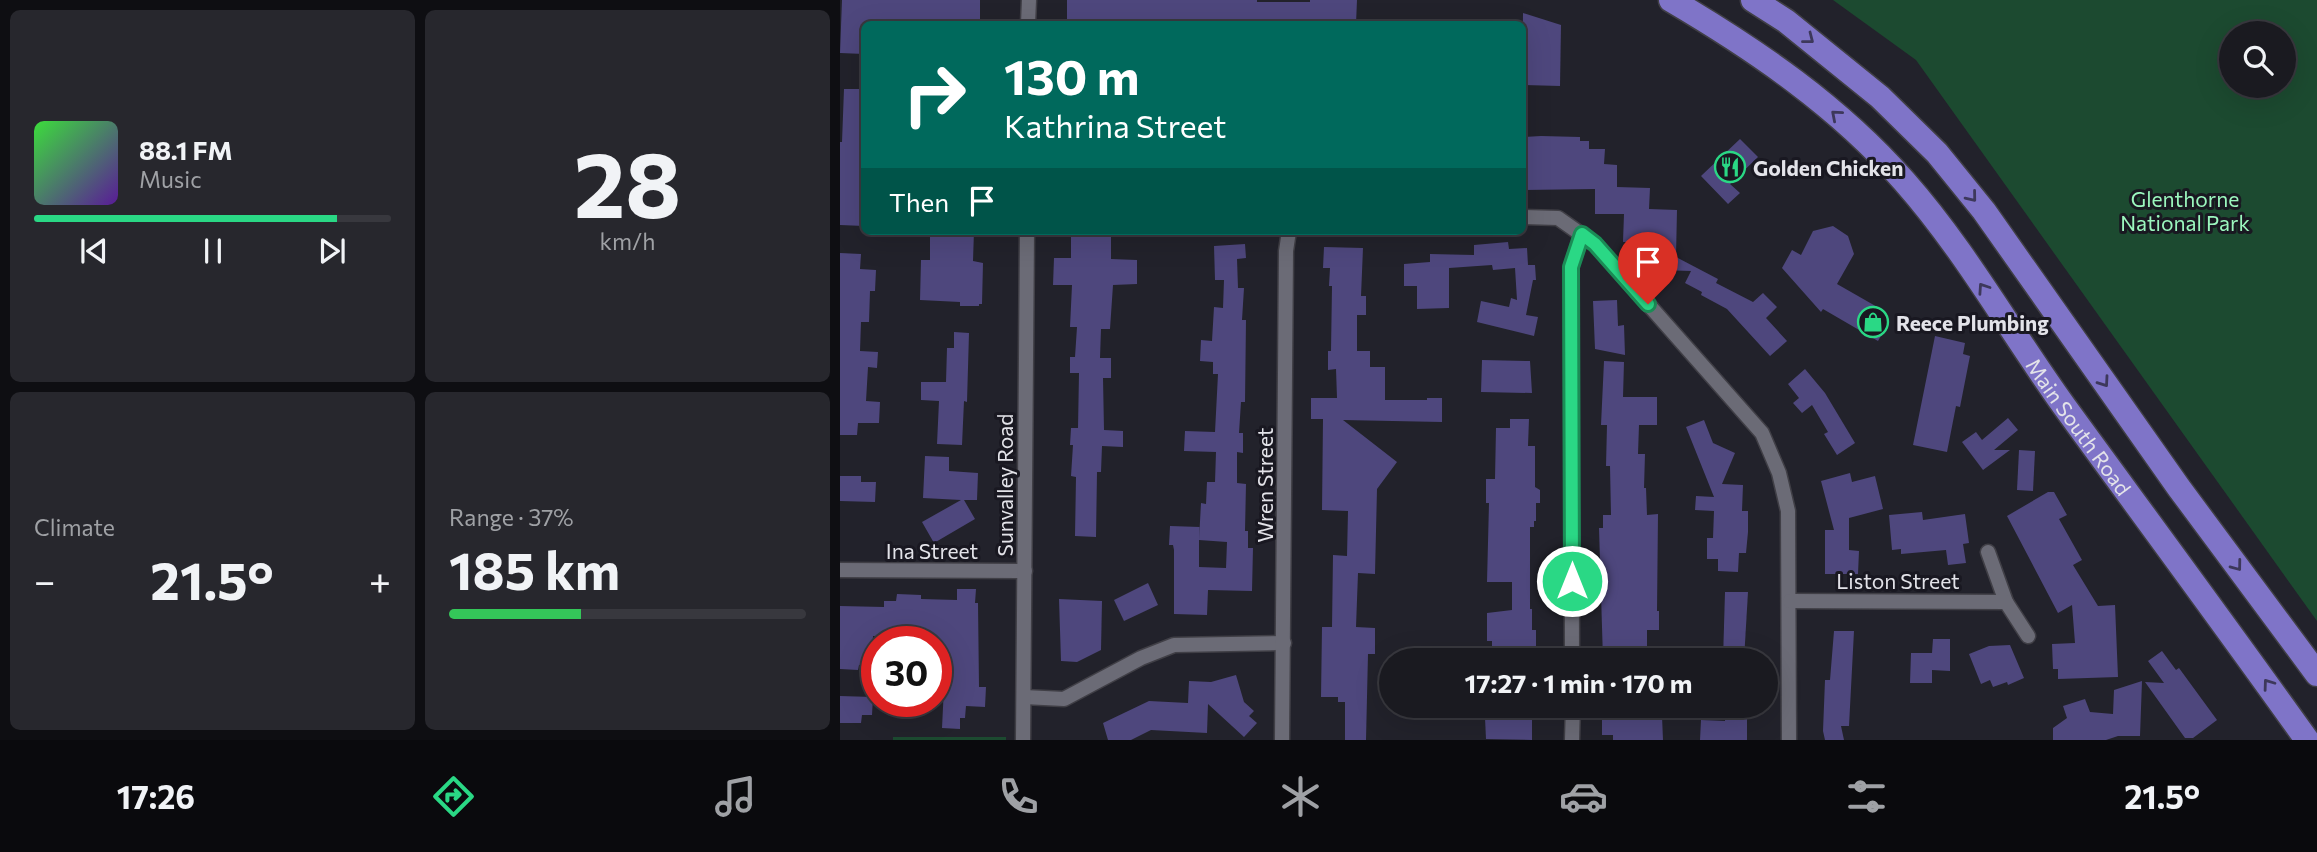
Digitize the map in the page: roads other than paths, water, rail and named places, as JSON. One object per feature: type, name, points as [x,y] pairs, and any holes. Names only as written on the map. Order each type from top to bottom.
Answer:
[{"type":"highway","name":"Main South Road","points":[[1671,0],[1719,28],[1790,76],[1879,154],[1906,183],[1949,238],[2063,405],[2307,740]]},
{"type":"highway","name":"Main South Road","points":[[1753,0],[1786,21],[1880,97],[1937,153],[1983,211],[2179,488],[2317,674]]},
{"type":"street","points":[[1028,21],[1029,0]]},
{"type":"street","points":[[1526,217],[1558,218],[1595,244],[1762,433],[1779,472],[1788,511],[1789,740]]},
{"type":"street","points":[[1572,648],[1571,267],[1582,234]]},
{"type":"street","name":"Sunvalley Road","points":[[1023,740],[1027,235]]},
{"type":"street","name":"Wren Street","points":[[1282,740],[1286,251],[1288,235]]},
{"type":"street","points":[[1988,552],[2006,602],[2028,636]]},
{"type":"street","name":"Ina Street","points":[[840,570],[1025,571]]},
{"type":"street","name":"Liston Street","points":[[1790,601],[2006,602]]},
{"type":"street","points":[[1024,697],[1064,699],[1174,645],[1284,643]]},
{"type":"street","points":[[1572,740],[1573,718]]},
{"type":"place","name":"Golden Chicken","points":[[1730,167]]},
{"type":"place","name":"Reece Plumbing","points":[[1873,322]]},
{"type":"park label","name":"Glenthorne National Park","points":[[2185,210]]}]
